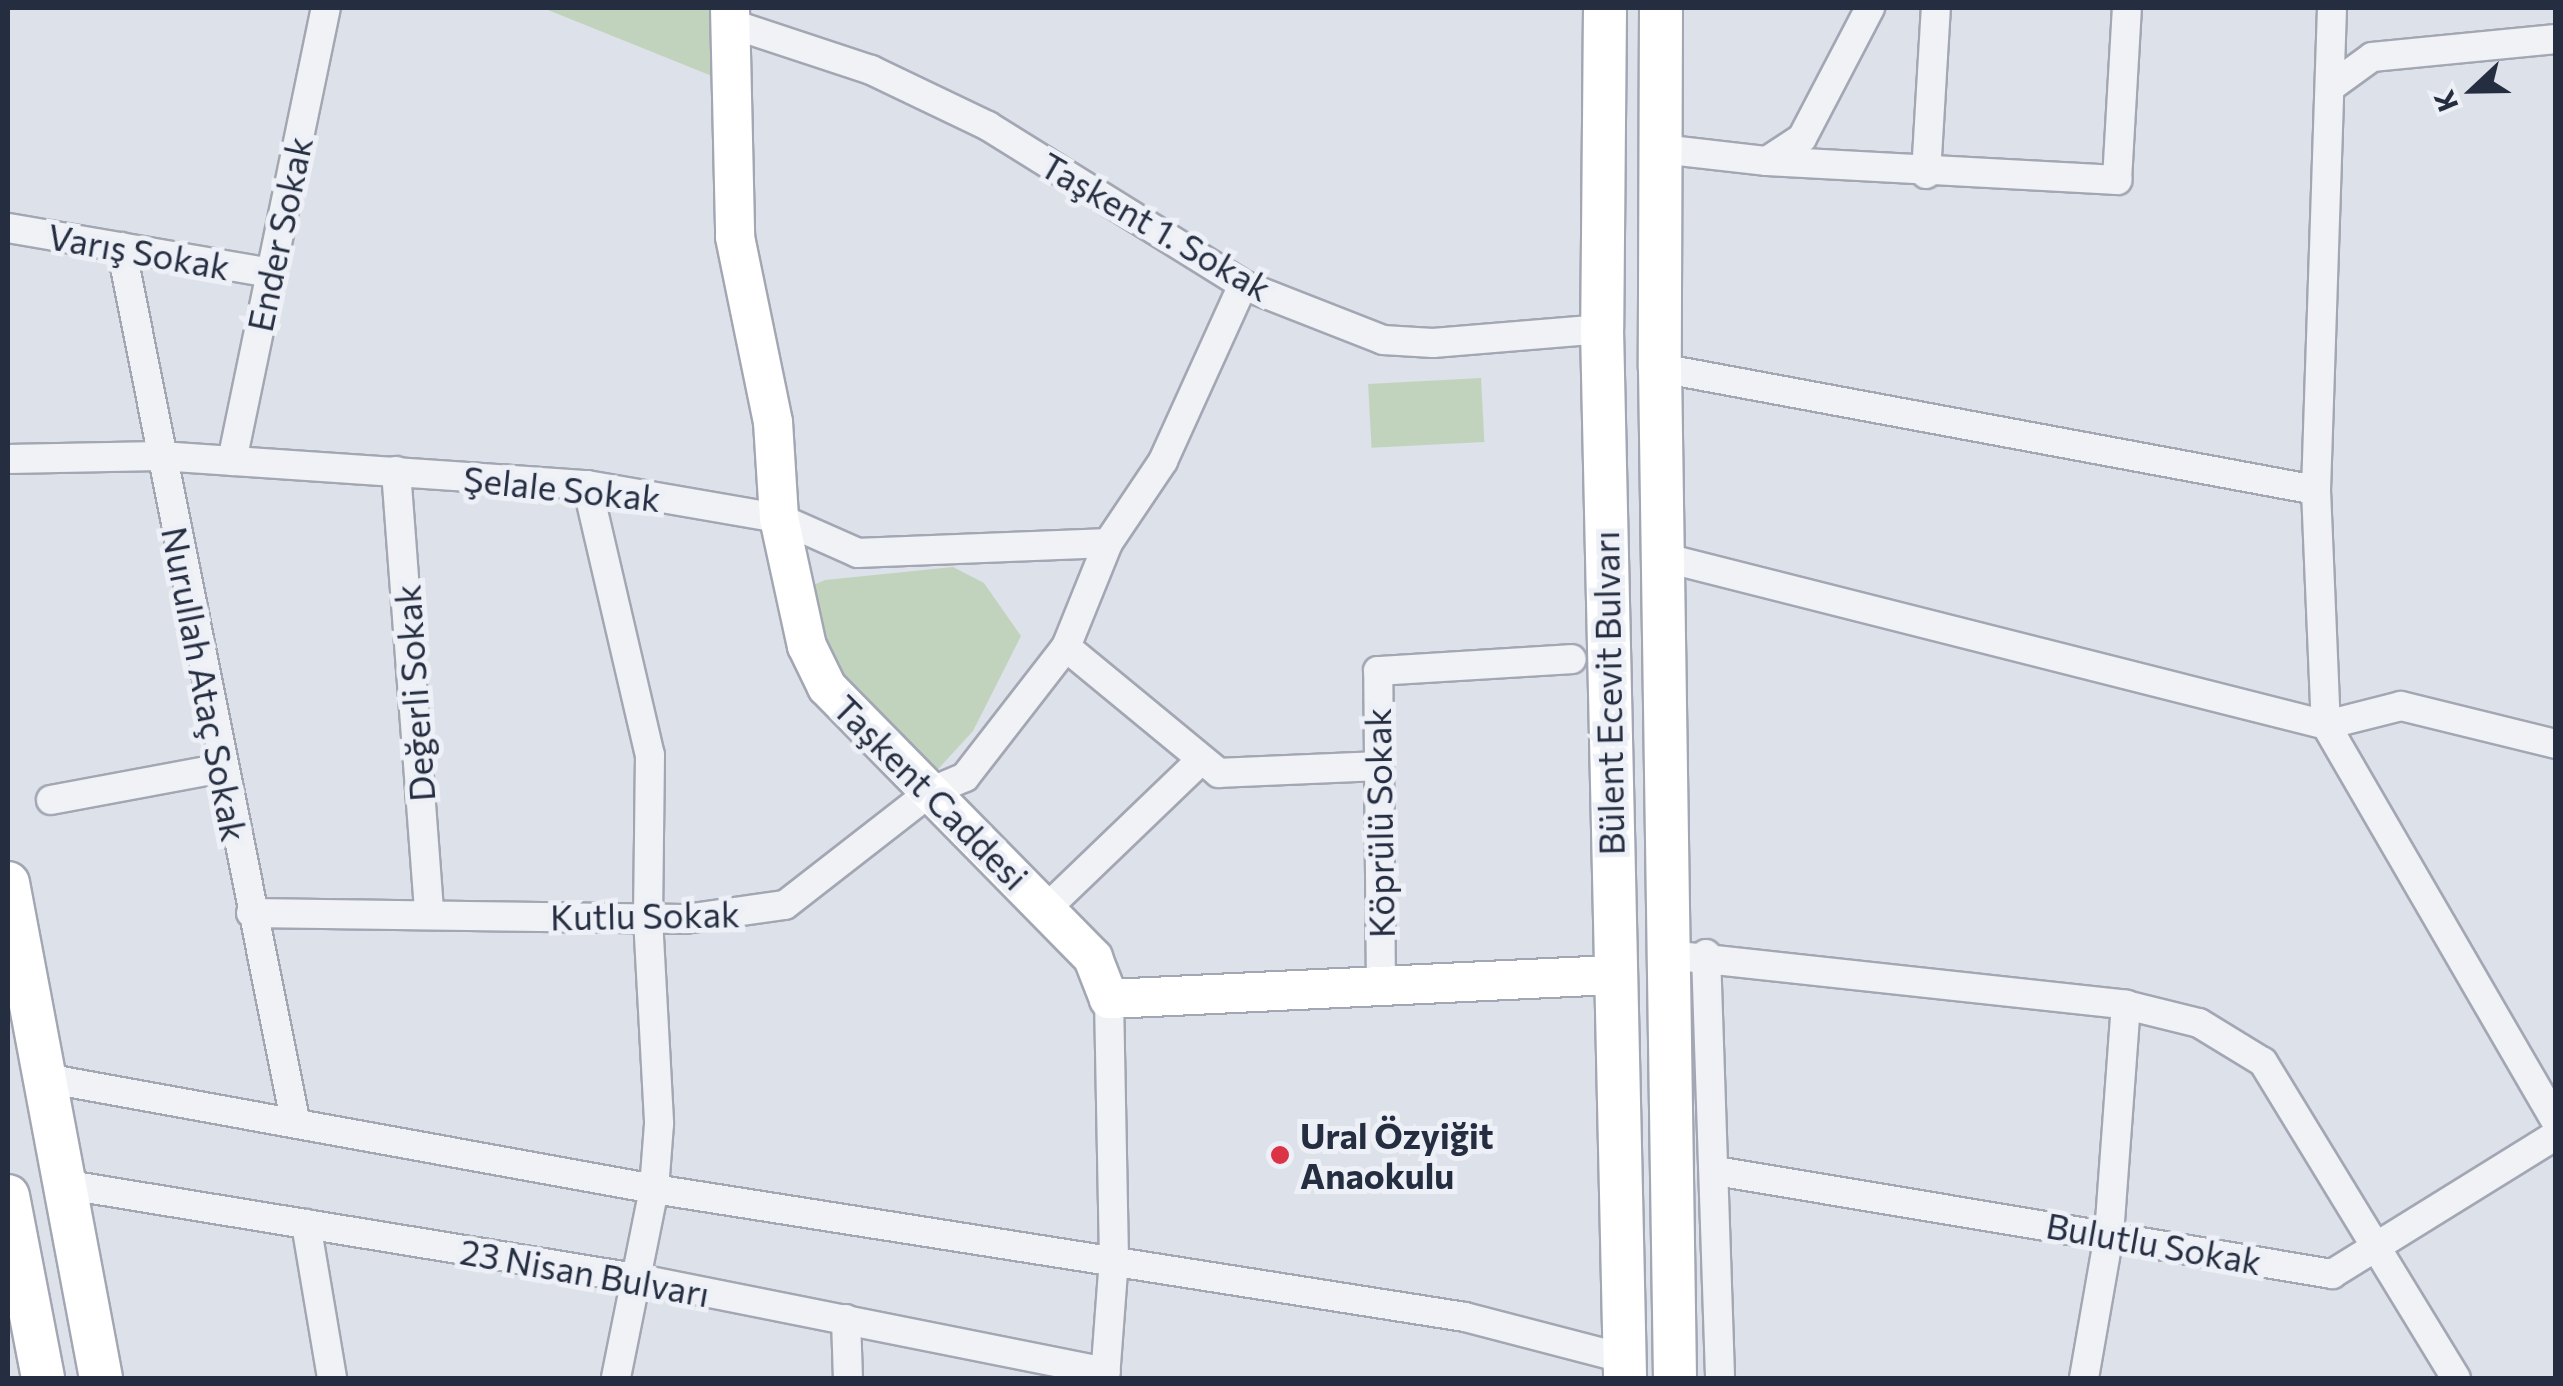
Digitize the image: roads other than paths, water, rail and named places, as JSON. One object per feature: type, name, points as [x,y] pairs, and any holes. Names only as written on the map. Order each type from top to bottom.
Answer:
[{"type":"main road","name":"Bülent Ecevit Bulvarı","points":[[1605,8],[1602,329],[1612,975],[1625,1369]]},
{"type":"main road","name":"Bülent Ecevit Bulvarı","points":[[1661,8],[1662,557],[1688,954],[1685,1377]]},
{"type":"main road","points":[[8,883],[62,1184],[102,1378]]},
{"type":"main road","points":[[8,1196],[42,1378]]},
{"type":"street","name":"Ender Sokak","points":[[232,461],[326,8]]},
{"type":"street","points":[[1767,161],[1802,138],[1870,8]]},
{"type":"street","points":[[1926,174],[1936,8]]},
{"type":"street","points":[[1661,149],[1926,174],[2118,180],[2127,8]]},
{"type":"street","points":[[2332,8],[2316,490],[2326,724],[2556,1121]]},
{"type":"street","name":"Taşkent 1. Sokak","points":[[730,15],[871,70],[988,126],[1243,284],[1383,340],[1432,343],[1602,329]]},
{"type":"street","name":"Taşkent Caddesi","points":[[730,15],[735,237],[773,422],[779,518],[806,646],[828,687],[1093,958],[1109,999]]},
{"type":"street","points":[[2332,86],[2372,57],[2556,39]]},
{"type":"street","name":"Varış Sokak","points":[[8,228],[271,273]]},
{"type":"street","name":"Nurullah Ataç Sokak","points":[[120,246],[295,1120]]},
{"type":"street","name":"Kutlu Sokak","points":[[251,913],[648,918],[756,914],[785,905],[930,792],[965,778],[1066,647],[1108,543],[1163,461],[1243,284]]},
{"type":"street","points":[[1660,368],[2316,490]]},
{"type":"street","name":"Şelale Sokak","points":[[8,459],[160,456],[587,486],[779,518],[858,552],[1108,543]]},
{"type":"street","name":"Değerli Sokak","points":[[396,471],[429,915]]},
{"type":"street","points":[[587,486],[650,755],[648,918],[658,1124],[654,1189],[616,1378]]},
{"type":"street","points":[[1662,557],[2326,724],[2401,706],[2556,744]]},
{"type":"street","points":[[1066,647],[1199,762],[1219,772],[1378,766]]},
{"type":"street","name":"Köprülü Sokak","points":[[1381,989],[1378,671],[1572,660]]},
{"type":"street","points":[[1046,909],[1199,762]]},
{"type":"street","points":[[51,800],[222,768]]},
{"type":"street","points":[[1720,1378],[1716,1171],[1688,954],[2126,1005],[2199,1022],[2263,1062],[2456,1378]]},
{"type":"street","points":[[1106,1375],[1114,1259],[1109,999],[1612,975]]},
{"type":"street","points":[[2084,1378],[2109,1235],[2126,1005]]},
{"type":"street","points":[[45,1078],[295,1120],[654,1189],[1465,1317],[1625,1369]]},
{"type":"street","name":"Bulutlu Sokak","points":[[1716,1171],[2332,1274],[2556,1136]]},
{"type":"street","name":"23 Nisan Bulvarı","points":[[62,1184],[634,1278],[1106,1375]]},
{"type":"street","points":[[306,1224],[332,1378]]},
{"type":"street","points":[[846,1320],[848,1378]]},
{"type":"place","name":"Ural Özyiğit Anaokulu","points":[[1280,1155]]}]
